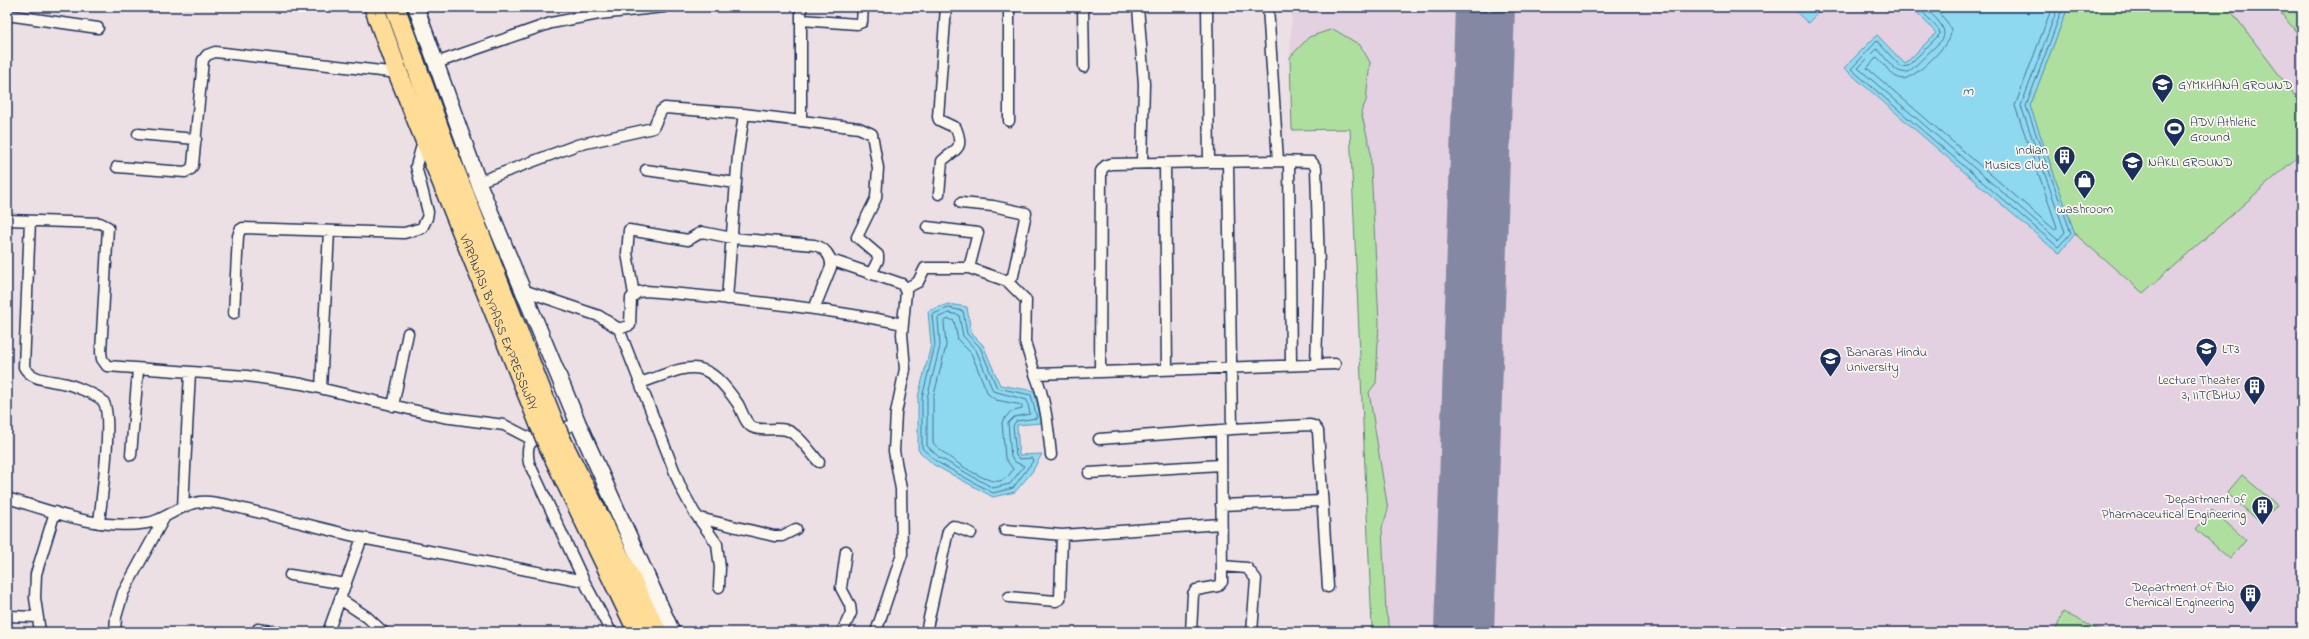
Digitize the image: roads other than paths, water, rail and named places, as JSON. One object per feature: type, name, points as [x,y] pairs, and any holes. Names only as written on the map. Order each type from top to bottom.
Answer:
[{"type":"highway","name":"VARANASI BYPASS EXPRESSWAY","points":[[374,7],[398,73],[548,435],[638,632]]},
{"type":"highway","name":"VARANASI BYPASS EXPRESSWAY","points":[[395,7],[548,435],[657,632]]},
{"type":"street","points":[[416,7],[478,182],[578,423],[672,632]]},
{"type":"street","points":[[436,63],[551,23],[599,14],[664,7]]},
{"type":"street","points":[[801,7],[801,120]]},
{"type":"street","points":[[801,20],[857,24],[862,22],[864,18],[864,7]]},
{"type":"street","points":[[939,194],[942,161],[954,153],[958,146],[956,128],[939,120],[938,117],[946,7]]},
{"type":"street","points":[[1009,7],[1009,121]]},
{"type":"street","points":[[1083,7],[1084,67]]},
{"type":"street","points":[[1138,7],[1144,84],[1142,163]]},
{"type":"street","points":[[1207,7],[1209,162]]},
{"type":"street","points":[[1268,7],[1278,161]]},
{"type":"street","points":[[7,15],[98,28]]},
{"type":"street","points":[[117,166],[188,171],[193,165],[203,60],[207,55],[215,52],[398,73]]},
{"type":"street","points":[[478,182],[577,145],[653,128],[661,111],[666,108],[801,120],[866,130],[872,134],[878,168],[876,198],[857,237],[878,254],[878,260],[871,274]]},
{"type":"street","points":[[728,299],[736,183],[744,114]]},
{"type":"street","points":[[138,134],[196,139]]},
{"type":"street","points":[[234,313],[240,230],[243,228],[404,233],[422,228],[428,212],[416,166],[424,136]]},
{"type":"street","points":[[1100,372],[1101,170],[1105,166],[1111,164],[1278,161],[1312,162],[1316,168],[1319,266],[1316,365]]},
{"type":"street","points":[[1289,162],[1291,365]]},
{"type":"street","points":[[1165,163],[1167,369]]},
{"type":"street","points":[[1228,163],[1232,429]]},
{"type":"street","points":[[646,170],[736,183]]},
{"type":"street","points":[[961,203],[993,206],[1026,213],[1013,276],[1007,281]]},
{"type":"street","points":[[7,220],[100,223],[108,227],[102,359],[107,366],[138,370],[247,376],[321,388],[443,417],[488,421],[548,435]]},
{"type":"street","points":[[30,221],[24,367],[33,376],[67,384],[99,397],[106,405],[106,454],[99,523]]},
{"type":"street","points":[[927,227],[978,233],[969,268]]},
{"type":"street","points":[[619,329],[630,324],[630,302],[634,295],[627,253],[629,230],[688,240],[702,232],[732,238],[818,246],[824,249],[831,260],[831,267],[814,309]]},
{"type":"street","points":[[321,388],[329,231]]},
{"type":"street","points":[[831,260],[902,284],[906,288]]},
{"type":"street","points":[[906,288],[918,282],[925,268],[969,268],[1007,281],[1026,300],[1025,342],[1044,399],[1047,414],[1050,455]]},
{"type":"street","points":[[876,632],[902,554],[901,489],[894,451],[896,412],[905,369],[903,324],[906,288]]},
{"type":"street","points":[[523,290],[599,316],[619,329],[678,481],[699,518],[717,544],[720,568],[719,587]]},
{"type":"street","points":[[634,295],[646,291],[728,299],[814,309],[903,324]]},
{"type":"street","points":[[393,406],[408,334]]},
{"type":"street","points":[[1035,374],[1232,366],[1335,364]]},
{"type":"street","points":[[640,383],[686,368],[698,368],[711,373],[726,388],[752,428],[789,432],[819,462]]},
{"type":"street","points":[[131,456],[138,370]]},
{"type":"street","points":[[183,507],[190,372]]},
{"type":"street","points":[[578,423],[548,435],[527,453],[529,463],[584,581],[611,632]]},
{"type":"street","points":[[1099,439],[1232,429],[1314,426],[1318,431],[1328,587]]},
{"type":"street","points":[[1191,632],[1193,594],[1196,590],[1218,586],[1222,582],[1220,465],[1221,430]]},
{"type":"street","points":[[1089,473],[1220,465]]},
{"type":"street","points":[[7,498],[82,520],[131,526],[149,523],[164,518],[183,507],[194,503],[208,502],[228,504],[362,538],[584,581]]},
{"type":"street","points":[[1221,505],[1322,501]]},
{"type":"street","points":[[40,632],[37,617],[36,574],[55,512]]},
{"type":"street","points":[[115,632],[116,617],[123,593],[164,518]]},
{"type":"street","points":[[699,518],[774,536],[782,536],[796,529]]},
{"type":"street","points":[[1005,530],[1062,535],[1221,524]]},
{"type":"street","points":[[926,632],[948,530],[953,526],[971,533]]},
{"type":"street","points":[[1009,597],[1056,601],[1060,599],[1062,535]]},
{"type":"street","points":[[328,632],[362,538]]},
{"type":"street","points":[[842,632],[848,622],[851,609],[841,588],[846,551]]},
{"type":"street","points":[[1222,566],[1247,568],[1256,579],[1252,632]]},
{"type":"street","points":[[290,575],[346,584]]},
{"type":"street","points":[[340,599],[367,617],[383,632]]},
{"type":"street","points":[[7,616],[37,617]]},
{"type":"street","points":[[258,629],[278,632]]},
{"type":"water","points":[[1791,7],[1823,7],[1808,23]]},
{"type":"water","name":"m","points":[[1912,7],[2068,7],[2030,106],[2075,234],[2059,254],[1844,68],[1877,35],[1905,64],[1936,33]]},
{"type":"water","points":[[948,304],[967,307],[971,333],[983,345],[1000,385],[1034,391],[1042,423],[1017,425],[1019,455],[1042,454],[1032,472],[1015,492],[993,497],[934,465],[918,450],[918,397],[931,345],[928,311]]},
{"type":"place","name":"GYMKHANA GROUND","points":[[2162,104]]},
{"type":"place","name":"ADV Athletic Ground","points":[[2174,148]]},
{"type":"place","name":"Indian Musics Club","points":[[2064,176]]},
{"type":"place","name":"NAKLI GROUND","points":[[2133,182]]},
{"type":"place","name":"washroom","points":[[2085,200]]},
{"type":"place","name":"LT3","points":[[2207,368]]},
{"type":"place","name":"Banaras Hindu University","points":[[1831,378]]},
{"type":"place","name":"Lecture Theater 3, IIT(BHU)","points":[[2255,406]]},
{"type":"place","name":"Department of Pharmaceutical Engineering","points":[[2262,526]]},
{"type":"place","name":"Department of Bio Chemical Engineering","points":[[2250,614]]}]
